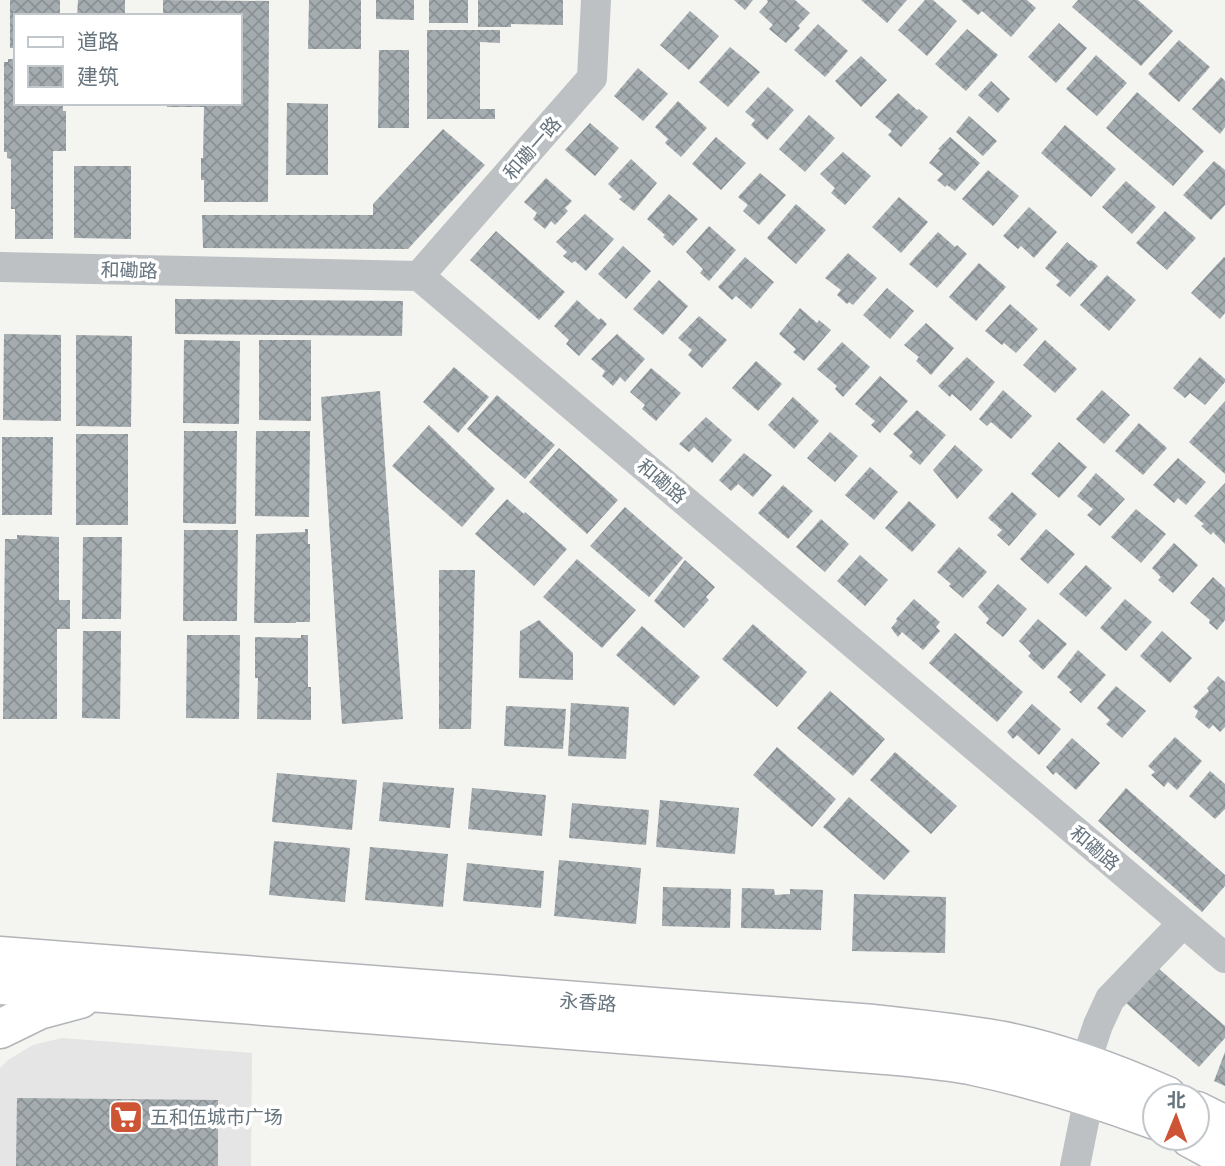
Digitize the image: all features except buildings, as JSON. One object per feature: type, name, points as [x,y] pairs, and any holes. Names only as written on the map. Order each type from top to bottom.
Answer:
[{"type":"main road","points":[[0,934],[37,954],[64,961]]},
{"type":"main road","name":"永香路","points":[[0,956],[942,1031],[1005,1041],[1087,1080],[1141,1113]]},
{"type":"main road","name":"永香路","points":[[0,985],[898,1056],[971,1066],[1036,1080],[1125,1077],[1141,1084]]},
{"type":"main road","points":[[0,1029],[39,1010],[71,1000],[110,994]]},
{"type":"street","name":"和磡一路","points":[[419,276],[592,78],[596,0]]},
{"type":"street","name":"和磡路","points":[[0,267],[419,276],[1225,958]]},
{"type":"street","points":[[1075,1166],[1098,1025],[1110,999],[1183,923]]},
{"type":"shaded area","name":"五和伍城市广场","points":[[62,1038],[252,1053],[251,1166],[0,1166],[0,1068],[33,1045]]},
{"type":"place","name":"五和伍城市广场","points":[[126,1117]]}]
